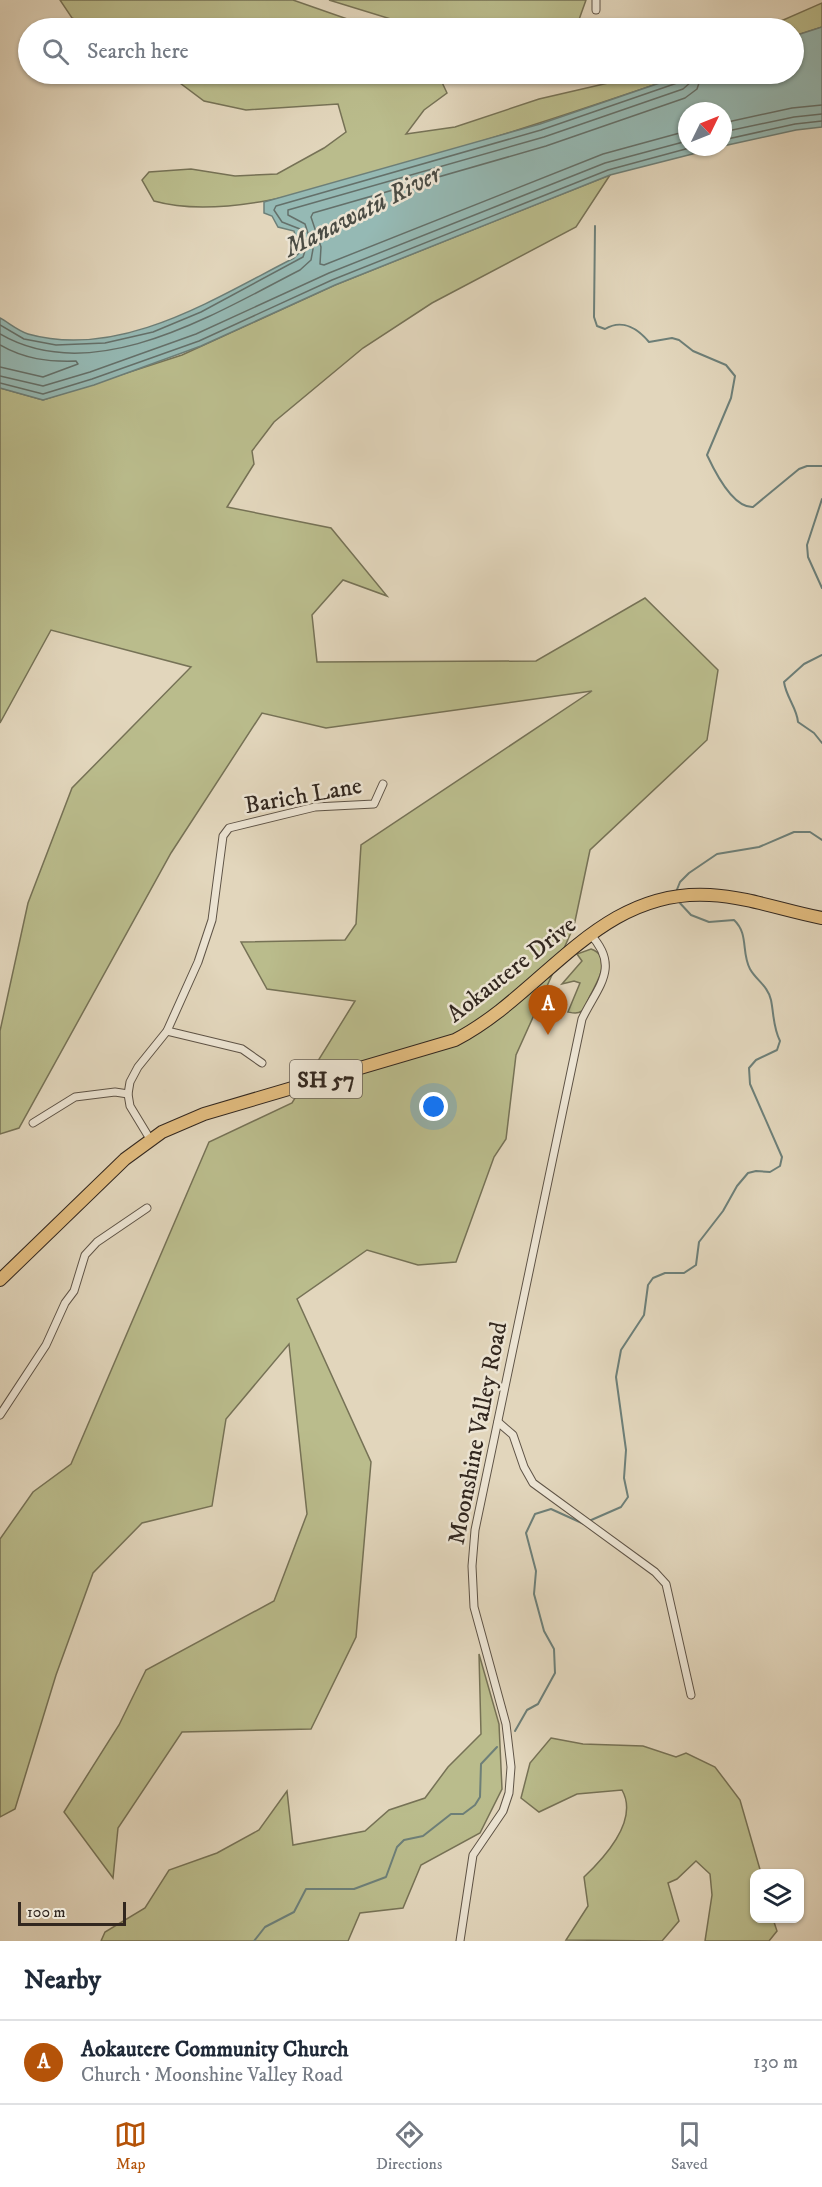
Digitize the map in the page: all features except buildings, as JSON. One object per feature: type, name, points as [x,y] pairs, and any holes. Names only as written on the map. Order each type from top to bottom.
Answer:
[{"type":"highway","name":"Aokautere Drive","points":[[0,1280],[124,1159],[150,1139],[204,1114],[455,1040],[474,1030],[530,986],[590,934],[624,912],[667,898],[725,897],[822,918]]},
{"type":"street","points":[[596,0],[596,10]]},
{"type":"street","name":"Barich Lane","points":[[167,1031],[198,962],[212,920],[223,836],[229,828],[315,807],[374,804],[383,784]]},
{"type":"street","name":"Moonshine Valley Road","points":[[460,1941],[473,1855],[503,1811],[509,1793],[511,1767],[506,1724],[474,1607],[472,1566],[475,1530],[582,1019],[607,971],[606,958],[590,934]]},
{"type":"street","points":[[150,1139],[130,1106],[128,1094],[130,1082],[138,1067],[167,1031],[242,1048],[262,1063]]},
{"type":"street","points":[[33,1122],[75,1097],[115,1092],[128,1094]]},
{"type":"street","points":[[0,1415],[46,1345],[65,1303],[74,1291],[81,1262],[90,1248],[147,1208]]},
{"type":"street","points":[[498,1422],[513,1435],[524,1467],[533,1483],[655,1572],[666,1584],[691,1695]]},
{"type":"green space","points":[[60,0],[293,0],[344,18],[72,18]]},
{"type":"green space","points":[[329,0],[586,0],[580,18],[388,18]]},
{"type":"green space","points":[[822,3],[822,27],[804,33],[804,18],[788,18]]},
{"type":"green space","points":[[181,84],[443,84],[447,93],[424,110],[406,134],[455,127],[539,99],[604,84],[656,84],[447,152],[284,197],[215,207],[183,206],[154,201],[142,180],[149,172],[191,169],[235,176],[277,174],[324,148],[346,132],[338,104],[246,110],[204,101]]},
{"type":"green space","points":[[610,175],[576,227],[432,303],[363,348],[274,422],[252,451],[254,464],[227,507],[331,528],[387,596],[343,580],[312,615],[317,662],[536,661],[645,598],[718,670],[707,740],[590,850],[574,926],[516,1055],[506,1139],[494,1157],[456,1262],[418,1265],[367,1250],[297,1299],[371,1462],[356,1637],[311,1729],[182,1732],[118,1828],[113,1878],[64,1812],[119,1725],[146,1670],[274,1601],[307,1514],[289,1344],[226,1419],[212,1506],[142,1523],[93,1573],[56,1675],[15,1809],[0,1817],[0,1539],[33,1492],[71,1464],[209,1142],[292,1103],[355,1001],[267,989],[241,942],[345,940],[356,924],[361,845],[592,691],[326,728],[262,713],[171,853],[19,1128],[0,1134],[0,1031],[28,903],[72,788],[191,667],[51,630],[0,723],[0,388],[43,400],[182,355],[335,285]]},
{"type":"green space","points":[[591,949],[598,953],[603,963],[600,976],[582,1011],[568,1012],[580,983],[574,981],[562,984],[582,961],[577,954]]},
{"type":"green space","points":[[479,1654],[499,1724],[502,1789],[480,1833],[421,1865],[403,1908],[360,1913],[348,1941],[101,1941],[105,1932],[145,1908],[169,1870],[217,1853],[259,1830],[287,1791],[293,1845],[365,1831],[389,1810],[425,1798],[448,1767],[481,1734]]},
{"type":"green space","points":[[551,1738],[583,1744],[643,1746],[676,1757],[686,1753],[715,1767],[740,1800],[760,1869],[750,1869],[750,1923],[774,1923],[777,1931],[769,1941],[705,1941],[712,1895],[710,1874],[696,1861],[677,1879],[668,1883],[679,1921],[662,1941],[566,1940],[588,1906],[584,1877],[610,1849],[617,1837],[623,1825],[626,1802],[622,1790],[577,1794],[539,1812],[521,1798],[530,1763]]},
{"type":"water","name":"Manawatū River","points":[[822,27],[822,127],[796,130],[732,144],[732,102],[678,102],[678,156],[685,156],[610,175],[335,285],[201,346],[94,385],[43,400],[0,388],[0,318],[28,334],[63,340],[98,339],[132,332],[166,321],[294,258],[300,252],[294,231],[278,227],[272,216],[264,213],[264,202],[540,124],[657,84],[804,84],[804,33]]},
{"type":"waterway","points":[[595,226],[594,317],[597,326],[605,329],[624,325],[640,333],[649,342],[672,338],[679,340],[693,351],[726,365],[735,376],[731,398],[707,455],[719,478],[732,495],[746,506],[753,507],[799,469],[807,466],[822,466]]},
{"type":"waterway","points":[[822,499],[807,545],[808,557],[822,588]]},
{"type":"waterway","points":[[822,655],[804,664],[784,682],[798,722],[814,733],[822,743]]},
{"type":"waterway","points":[[676,892],[680,882],[689,873],[717,854],[759,847],[794,832],[810,832],[822,840]]},
{"type":"waterway","points":[[589,1521],[621,1507],[628,1497],[624,1478],[626,1450],[616,1377],[621,1350],[644,1315],[648,1285],[653,1278],[665,1273],[684,1273],[696,1265],[699,1242],[723,1211],[737,1186],[748,1173],[770,1172],[780,1166],[782,1157],[750,1084],[749,1068],[756,1060],[777,1050],[780,1041],[769,995],[747,963],[739,925],[734,920],[709,922],[691,915],[678,901]]},
{"type":"waterway","points":[[515,1731],[527,1710],[538,1704],[555,1673],[554,1649],[544,1631],[534,1594],[536,1571],[526,1533],[535,1514],[551,1509],[584,1524]]},
{"type":"waterway","points":[[254,1941],[265,1927],[294,1912],[306,1889],[354,1889],[386,1877],[397,1847],[404,1840],[423,1836],[451,1814],[463,1814],[475,1805],[480,1797],[481,1764],[497,1747]]},
{"type":"place","name":"Aokautere Community Church","points":[[548,1035]]}]
